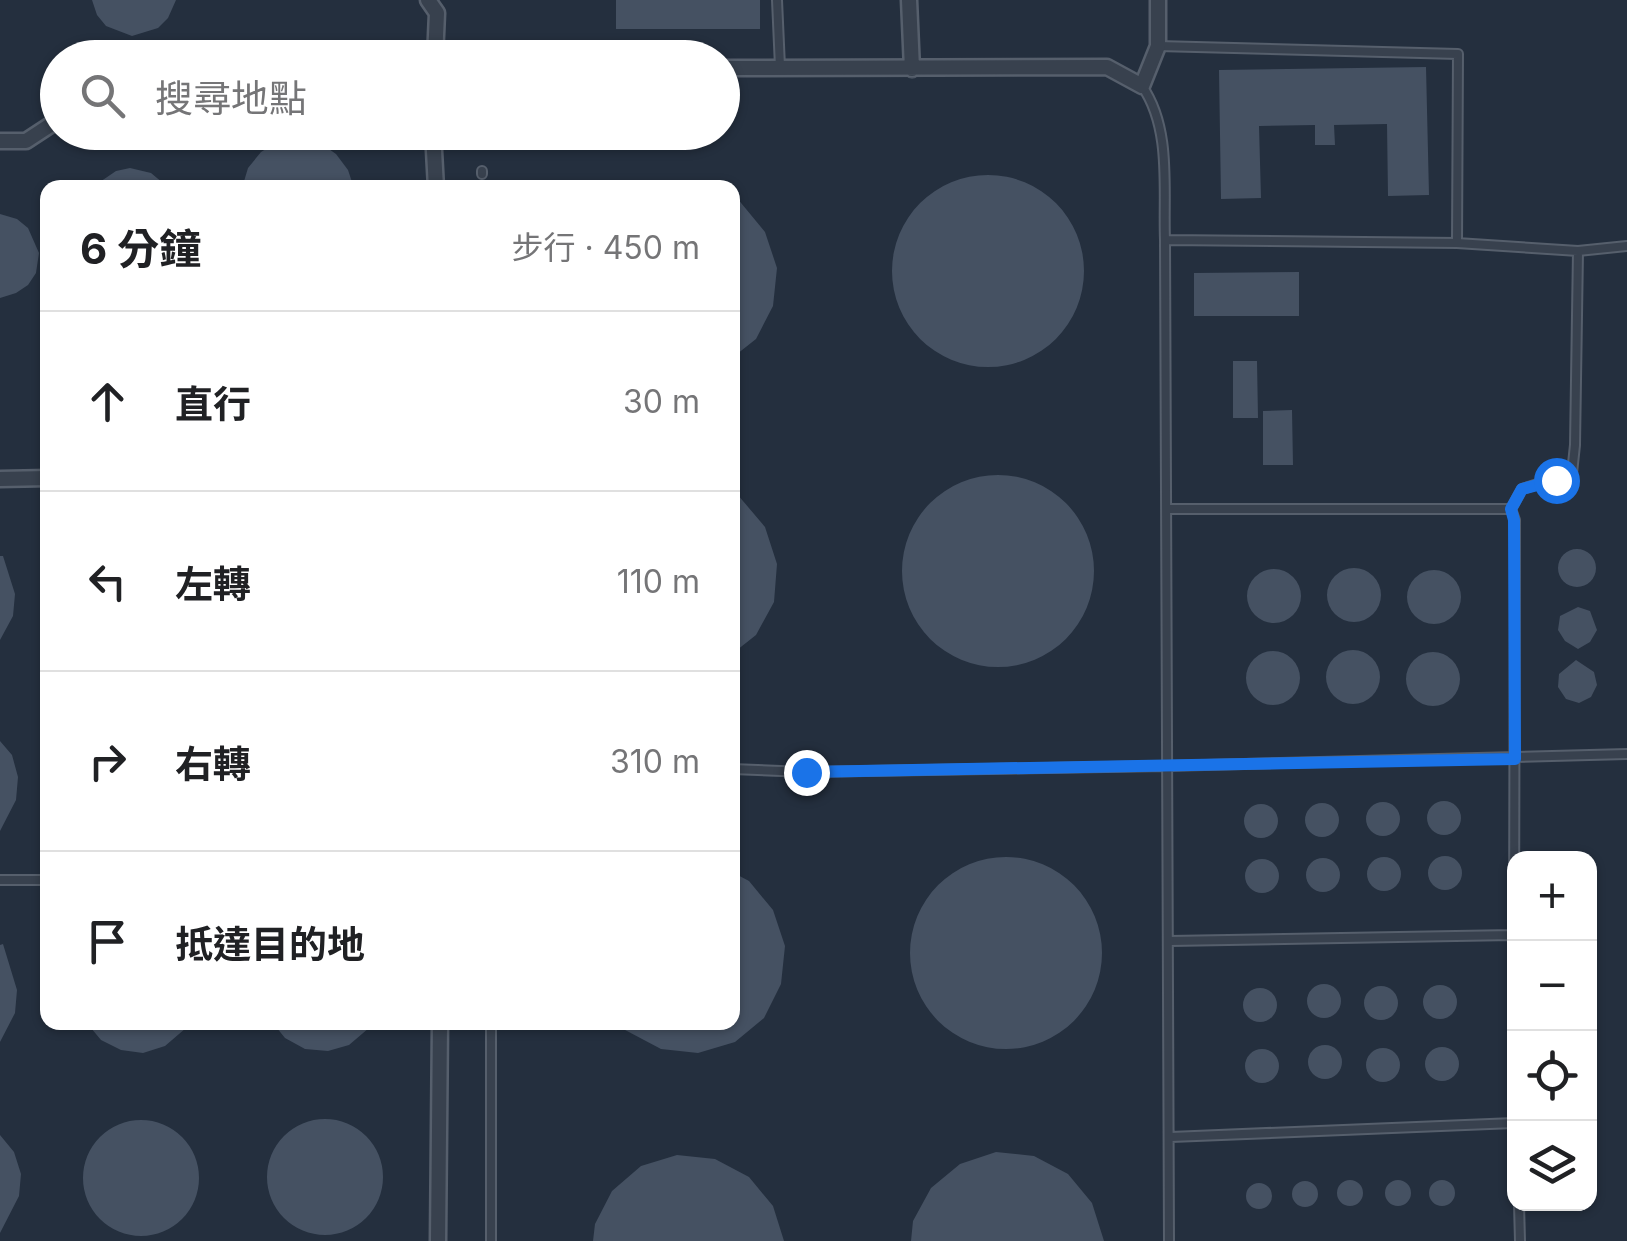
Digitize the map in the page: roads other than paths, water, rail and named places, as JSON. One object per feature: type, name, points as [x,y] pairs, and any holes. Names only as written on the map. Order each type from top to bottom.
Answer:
[{"type":"street","points":[[428,0],[437,13],[436,40]]},
{"type":"street","points":[[909,0],[912,70]]},
{"type":"street","points":[[740,68],[1107,68],[1142,86],[1158,46],[1158,0]]},
{"type":"street","points":[[0,141],[26,140],[40,131]]},
{"type":"street","points":[[434,150],[436,180]]},
{"type":"street","points":[[0,478],[40,478]]},
{"type":"street","points":[[438,1241],[440,1030]]},
{"type":"lane","points":[[776,0],[780,67]]},
{"type":"lane","points":[[1158,46],[1458,54],[1457,242]]},
{"type":"lane","points":[[1142,86],[1162,130],[1165,240],[1170,1241]]},
{"type":"lane","points":[[1165,240],[1457,242],[1578,251],[1627,246]]},
{"type":"lane","points":[[1514,851],[1511,509],[1522,489],[1572,473],[1578,251]]},
{"type":"lane","points":[[1167,509],[1511,509]]},
{"type":"lane","points":[[740,769],[806,772],[1167,766],[1627,754]]},
{"type":"lane","points":[[0,880],[40,880]]},
{"type":"lane","points":[[1170,941],[1507,938]]},
{"type":"lane","points":[[491,1030],[491,1241]]},
{"type":"lane","points":[[1171,1137],[1507,1122]]},
{"type":"lane","points":[[1519,1211],[1520,1241]]}]
